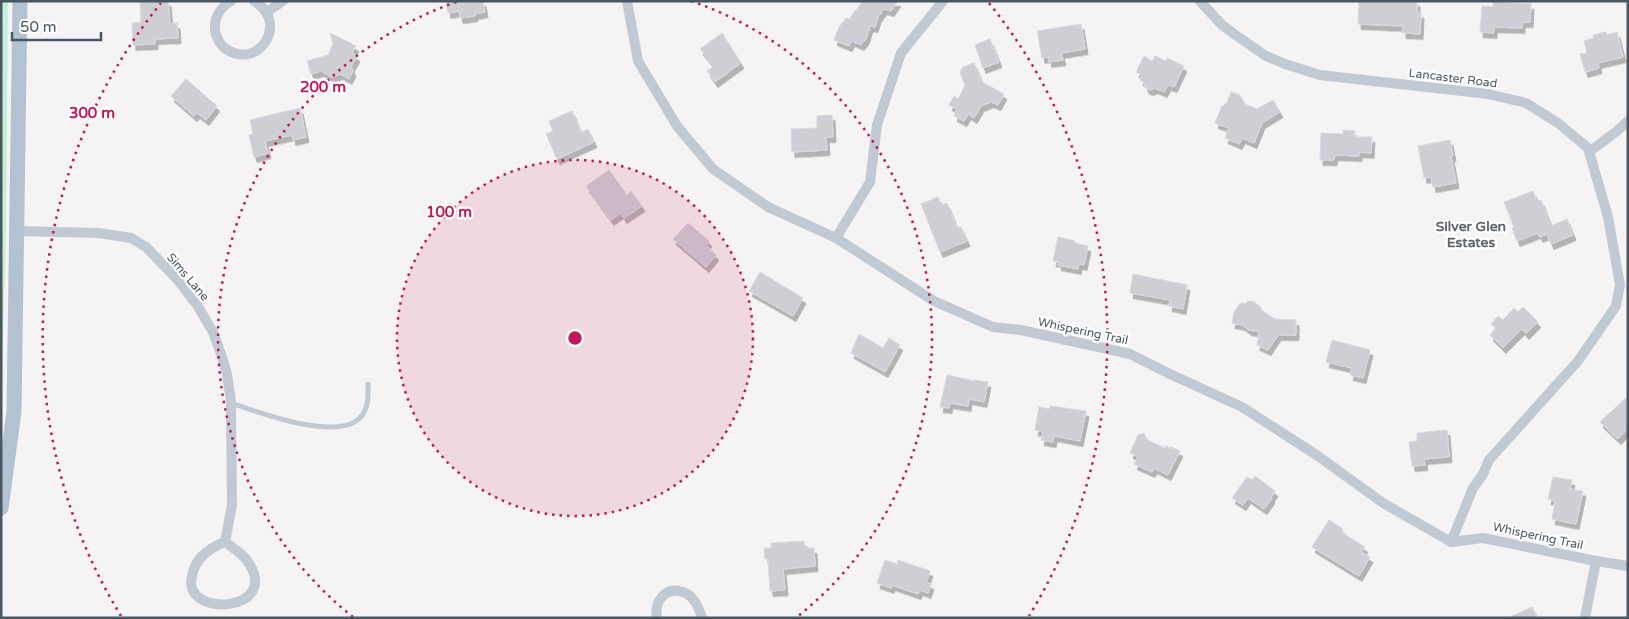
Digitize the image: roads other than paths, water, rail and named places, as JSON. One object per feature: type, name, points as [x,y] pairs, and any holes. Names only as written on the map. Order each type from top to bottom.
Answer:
[{"type":"main road","points":[[1,508],[14,412],[20,1]]},
{"type":"street","points":[[231,1],[218,12],[215,21],[215,31],[218,40],[224,47],[231,52],[240,54],[248,54],[264,46],[271,29],[267,12],[254,1]]},
{"type":"street","points":[[267,12],[283,1]]},
{"type":"street","name":"Whispering Trail","points":[[627,1],[638,61],[677,126],[713,169],[768,207],[836,238],[934,301],[993,327],[1021,330],[1127,352],[1242,407],[1318,456],[1383,503],[1451,542],[1483,538],[1628,566]]},
{"type":"street","points":[[836,238],[870,182],[877,125],[901,53],[943,1]]},
{"type":"street","name":"Lancaster Road","points":[[1200,1],[1222,24],[1237,36],[1266,56],[1285,64],[1320,75],[1488,94],[1526,103],[1558,123],[1588,148],[1608,217],[1620,285],[1616,306],[1578,362],[1489,460],[1483,474],[1473,488],[1451,542]]},
{"type":"street","points":[[1589,152],[1628,121]]},
{"type":"street","name":"Sims Lane","points":[[17,231],[99,233],[131,238],[146,247],[176,278],[197,305],[213,332],[228,374],[231,403],[232,505],[225,542]]},
{"type":"street","points":[[225,542],[245,558],[254,574],[255,583],[250,598],[239,609],[222,614],[212,613],[197,604],[193,596],[191,583],[194,567],[200,557],[208,550],[225,542]]},
{"type":"street","points":[[1585,618],[1596,561]]},
{"type":"street","points":[[657,618],[656,608],[661,598],[669,592],[683,592],[693,600],[702,618]]},
{"type":"lane","points":[[231,403],[302,425],[339,426],[352,424],[363,415],[368,400],[368,384]]},
{"type":"district","name":"Silver Glen Estates","points":[[1471,234]]}]
